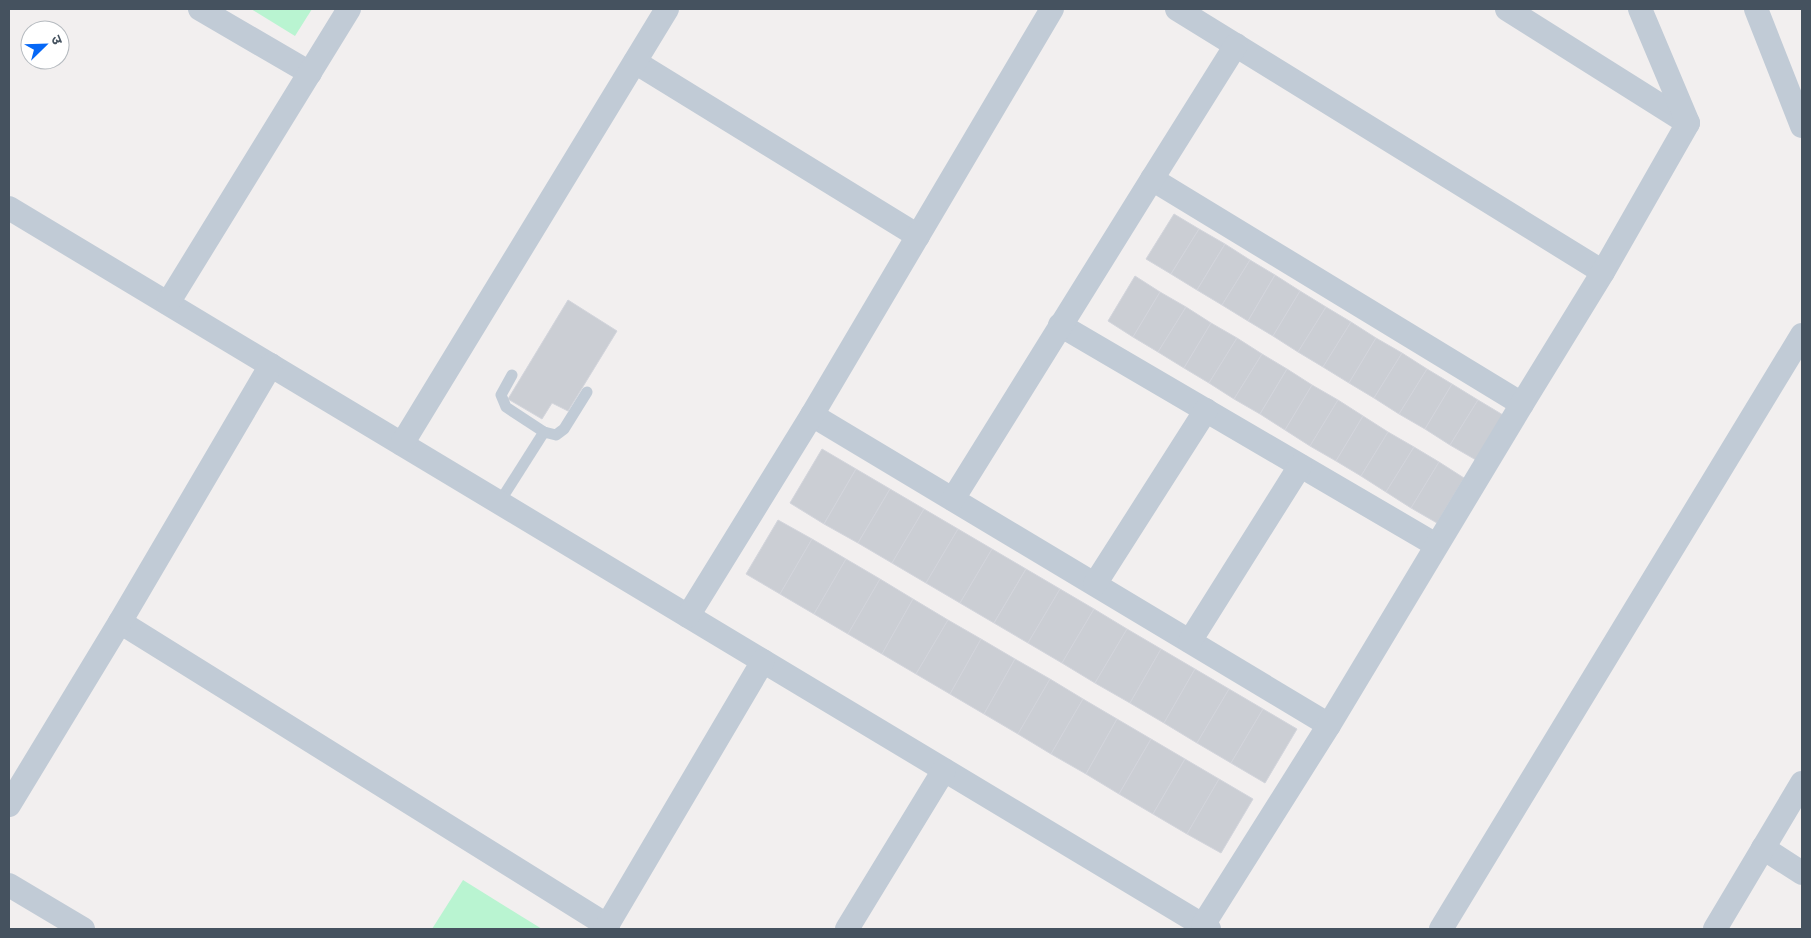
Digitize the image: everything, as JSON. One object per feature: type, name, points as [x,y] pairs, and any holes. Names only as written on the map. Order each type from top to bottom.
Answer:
[{"type":"street","points":[[200,9],[310,73]]},
{"type":"street","points":[[168,303],[349,9]]},
{"type":"street","points":[[402,444],[666,9]]},
{"type":"street","points":[[688,616],[812,415],[1052,9]]},
{"type":"street","points":[[1177,9],[1603,272]]},
{"type":"street","points":[[1507,9],[1688,123]]},
{"type":"street","points":[[1640,9],[1688,123]]},
{"type":"street","points":[[1756,9],[1802,126]]},
{"type":"street","points":[[953,499],[1236,46]]},
{"type":"street","points":[[634,62],[918,236]]},
{"type":"street","points":[[9,208],[1206,927],[1603,272],[1688,123]]},
{"type":"street","points":[[1152,179],[1522,404]]},
{"type":"street","points":[[1060,325],[1436,545]]},
{"type":"street","points":[[1441,929],[1802,335]]},
{"type":"street","points":[[9,805],[120,622],[270,365]]},
{"type":"street","points":[[1095,584],[1206,410]]},
{"type":"street","points":[[812,415],[1329,725]]},
{"type":"street","points":[[1190,641],[1300,466]]},
{"type":"street","points":[[120,622],[606,927],[763,661]]},
{"type":"street","points":[[847,929],[944,770]]},
{"type":"street","points":[[1715,929],[1802,783]]},
{"type":"street","points":[[1763,848],[1802,873]]},
{"type":"street","points":[[9,885],[83,929]]},
{"type":"lane","points":[[512,374],[501,395],[506,407],[544,432],[556,435],[564,428],[587,392]]},
{"type":"lane","points":[[499,502],[544,432]]},
{"type":"green space","points":[[251,9],[312,9],[295,36]]},
{"type":"green space","points":[[463,880],[542,929],[432,929]]},
{"type":"building","points":[[1174,214],[1199,229],[1171,274],[1146,259]]},
{"type":"building","points":[[1199,229],[1225,244],[1197,290],[1171,274]]},
{"type":"building","points":[[1225,244],[1250,260],[1222,305],[1197,290]]},
{"type":"building","points":[[1250,260],[1275,275],[1248,321],[1222,305]]},
{"type":"building","points":[[1275,275],[1300,291],[1273,336],[1248,321]]},
{"type":"building","points":[[1135,276],[1160,292],[1133,337],[1108,321]]},
{"type":"building","points":[[1300,291],[1326,307],[1298,352],[1273,336]]},
{"type":"building","points":[[1160,292],[1186,307],[1158,352],[1133,337]]},
{"type":"building","points":[[568,300],[617,331],[568,411],[552,403],[542,419],[508,399]]},
{"type":"building","points":[[1186,307],[1211,323],[1184,368],[1158,352]]},
{"type":"building","points":[[1326,307],[1351,322],[1323,367],[1298,352]]},
{"type":"building","points":[[1351,322],[1376,338],[1349,383],[1323,367]]},
{"type":"building","points":[[1211,323],[1237,338],[1209,383],[1184,368]]},
{"type":"building","points":[[1237,338],[1262,354],[1234,399],[1209,383]]},
{"type":"building","points":[[1376,338],[1402,353],[1374,398],[1349,383]]},
{"type":"building","points":[[1402,353],[1427,369],[1399,414],[1374,398]]},
{"type":"building","points":[[1262,354],[1287,369],[1260,414],[1234,399]]},
{"type":"building","points":[[1287,369],[1312,385],[1285,430],[1260,414]]},
{"type":"building","points":[[1427,369],[1452,384],[1425,429],[1399,414]]},
{"type":"building","points":[[1452,384],[1478,400],[1450,445],[1425,429]]},
{"type":"building","points":[[1312,385],[1338,400],[1310,446],[1285,430]]},
{"type":"building","points":[[1338,400],[1363,416],[1336,461],[1310,446]]},
{"type":"building","points":[[1478,400],[1503,415],[1476,460],[1450,445]]},
{"type":"building","points":[[1363,416],[1388,432],[1361,476],[1336,461]]},
{"type":"building","points":[[1388,432],[1414,447],[1386,492],[1361,476]]},
{"type":"building","points":[[1414,447],[1439,462],[1411,508],[1386,492]]},
{"type":"building","points":[[822,449],[856,469],[824,524],[790,503]]},
{"type":"building","points":[[1439,462],[1464,478],[1437,523],[1411,508]]},
{"type":"building","points":[[856,469],[890,489],[858,543],[824,524]]},
{"type":"building","points":[[890,489],[924,509],[892,563],[858,543]]},
{"type":"building","points":[[924,509],[958,529],[926,583],[892,563]]},
{"type":"building","points":[[778,520],[812,539],[780,594],[746,574]]},
{"type":"building","points":[[958,529],[992,549],[960,603],[926,583]]},
{"type":"building","points":[[812,539],[846,559],[814,614],[780,594]]},
{"type":"building","points":[[992,549],[1026,569],[994,623],[960,603]]},
{"type":"building","points":[[846,559],[880,579],[848,634],[814,614]]},
{"type":"building","points":[[1026,569],[1060,589],[1028,643],[994,623]]},
{"type":"building","points":[[880,579],[913,599],[882,654],[848,634]]},
{"type":"building","points":[[1060,589],[1094,609],[1062,663],[1028,643]]},
{"type":"building","points":[[913,599],[948,620],[916,674],[882,654]]},
{"type":"building","points":[[1094,609],[1127,629],[1095,683],[1062,663]]},
{"type":"building","points":[[948,620],[981,639],[950,694],[916,674]]},
{"type":"building","points":[[1127,629],[1161,649],[1130,703],[1095,683]]},
{"type":"building","points":[[981,639],[1015,659],[984,714],[950,694]]},
{"type":"building","points":[[1161,649],[1195,669],[1164,723],[1130,703]]},
{"type":"building","points":[[1015,659],[1050,679],[1018,734],[984,714]]},
{"type":"building","points":[[1195,669],[1229,689],[1197,743],[1164,723]]},
{"type":"building","points":[[1050,679],[1083,699],[1051,754],[1018,734]]},
{"type":"building","points":[[1229,689],[1263,709],[1231,763],[1197,743]]},
{"type":"building","points":[[1083,699],[1117,719],[1086,774],[1051,754]]},
{"type":"building","points":[[1263,709],[1297,729],[1265,783],[1231,763]]},
{"type":"building","points":[[1117,719],[1151,739],[1119,794],[1086,774]]},
{"type":"building","points":[[1151,739],[1185,759],[1153,814],[1119,794]]},
{"type":"building","points":[[1185,759],[1219,779],[1187,834],[1153,814]]},
{"type":"building","points":[[1219,779],[1253,799],[1221,853],[1187,834]]}]
